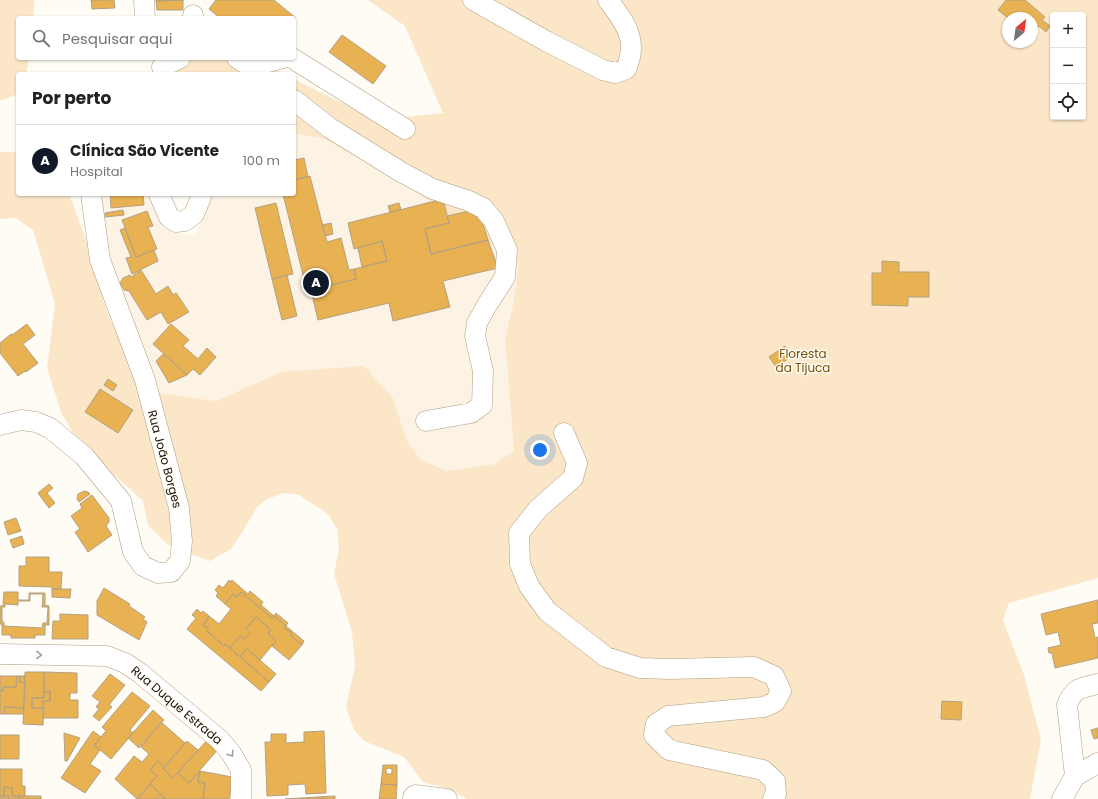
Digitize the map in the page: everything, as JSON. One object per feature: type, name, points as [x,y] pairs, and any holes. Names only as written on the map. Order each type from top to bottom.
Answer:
[{"type":"street","points":[[144,0],[145,16]]},
{"type":"street","points":[[473,0],[546,41],[603,70],[615,73],[626,69],[630,60],[632,43],[624,22],[608,0]]},
{"type":"street","points":[[162,66],[176,60]]},
{"type":"street","points":[[240,60],[258,72],[264,63],[275,60]]},
{"type":"street","points":[[296,60],[405,129]]},
{"type":"street","points":[[296,102],[330,128],[401,172],[434,189],[469,201],[483,208],[494,222],[507,250],[505,277],[477,323],[475,336],[483,371],[482,405],[471,413],[426,421]]},
{"type":"street","name":"Rua João Borges","points":[[0,425],[21,420],[36,422],[50,428],[84,456],[121,501],[133,552],[143,566],[158,573],[170,572],[180,561],[182,541],[179,508],[145,380],[100,260],[90,196]]},
{"type":"street","points":[[160,196],[169,217],[176,222],[185,221],[194,214],[201,196]]},
{"type":"street","points":[[564,433],[577,463],[573,478],[538,508],[519,533],[520,564],[528,586],[547,610],[606,657],[640,668],[669,669],[754,667],[774,676],[781,691],[775,702],[764,707],[668,716],[656,724],[654,735],[669,750],[763,770],[775,781],[776,794],[773,799]]},
{"type":"street","name":"Rua Duque Estrada","points":[[0,654],[107,656],[125,663],[140,673],[220,740],[231,753],[241,770],[241,799]]},
{"type":"street","points":[[1075,776],[1067,704],[1070,697],[1076,690],[1098,684]]},
{"type":"street","points":[[1062,799],[1075,776],[1098,763]]},
{"type":"street","points":[[413,799],[415,795],[446,799]]},
{"type":"shaded area","points":[[296,133],[324,139],[410,187],[456,221],[519,262],[513,305],[505,338],[514,450],[495,464],[446,471],[420,459],[407,441],[393,398],[281,372],[216,401],[158,393],[83,196],[159,196],[171,231],[194,236],[201,224],[194,196],[296,196]]},
{"type":"green space","points":[[0,0],[34,0],[33,16],[16,16],[16,60],[29,60],[26,72],[16,72],[16,95],[0,101]]},
{"type":"green space","name":"Floresta da Tijuca","points":[[368,0],[1098,0],[1098,578],[1009,603],[1003,620],[1024,675],[1041,740],[1030,799],[467,799],[446,788],[423,782],[404,757],[364,741],[354,730],[346,707],[355,666],[352,632],[334,574],[339,549],[337,529],[328,514],[299,495],[284,493],[267,499],[257,507],[231,549],[210,561],[168,545],[148,525],[143,501],[78,442],[61,412],[47,368],[55,304],[33,230],[16,218],[0,219],[0,152],[16,152],[16,196],[70,196],[86,240],[108,315],[133,367],[158,393],[216,401],[281,372],[364,366],[393,398],[407,441],[420,459],[446,471],[495,464],[514,450],[505,338],[513,305],[519,262],[456,221],[410,187],[324,139],[296,133],[296,80],[376,120],[443,113],[405,26]]},
{"type":"green space","points":[[184,60],[254,60],[281,72],[174,72],[172,65]]},
{"type":"building","points":[[91,0],[114,0],[115,8],[92,9]]},
{"type":"building","points":[[156,0],[184,0],[156,1]]},
{"type":"building","points":[[183,0],[183,10],[157,10],[156,1]]},
{"type":"building","points":[[216,0],[274,0],[294,16],[218,16],[209,9]]},
{"type":"building","points":[[1006,0],[1025,0],[1045,17],[1042,20],[1050,26],[1046,32],[1039,26],[1038,27],[1038,12],[1002,13],[998,10]]},
{"type":"building","points":[[342,35],[386,66],[373,84],[329,52]]},
{"type":"building","points":[[304,158],[308,177],[296,180],[296,160]]},
{"type":"building","points":[[310,176],[327,242],[341,238],[349,270],[354,269],[356,279],[307,291],[283,196],[296,196],[296,180]]},
{"type":"building","points":[[110,196],[143,196],[144,205],[111,208]]},
{"type":"building","points":[[443,199],[449,223],[425,229],[431,254],[488,240],[498,268],[443,281],[450,307],[393,321],[389,303],[318,320],[311,290],[356,279],[354,269],[387,261],[382,241],[354,249],[348,223]]},
{"type":"building","points":[[276,203],[293,274],[272,279],[255,208]]},
{"type":"building","points":[[399,203],[401,210],[390,212],[388,206]]},
{"type":"building","points":[[478,209],[488,240],[431,254],[425,229],[449,223],[447,216]]},
{"type":"building","points":[[123,210],[124,215],[105,217],[105,213]]},
{"type":"building","points":[[147,211],[153,226],[148,227],[157,249],[136,257],[122,220]]},
{"type":"building","points":[[331,223],[333,234],[325,236],[322,225]]},
{"type":"building","points":[[125,228],[136,257],[154,250],[158,261],[132,274],[126,258],[131,257],[120,230]]},
{"type":"building","points":[[382,241],[387,261],[362,267],[358,248]]},
{"type":"building","points":[[882,261],[899,262],[899,272],[929,272],[929,297],[908,297],[908,306],[872,305],[872,273],[882,273]]},
{"type":"building","points":[[141,270],[156,294],[168,286],[173,295],[176,293],[189,312],[168,324],[161,312],[147,320],[129,291],[124,290],[120,283],[123,278],[130,275],[131,277]]},
{"type":"building","points":[[287,275],[297,316],[282,320],[272,279]]},
{"type":"building","points":[[27,324],[35,335],[23,344],[38,363],[18,376],[0,353],[0,343]]},
{"type":"building","points":[[171,324],[189,340],[183,346],[198,359],[207,348],[216,357],[200,375],[193,369],[187,375],[153,344]]},
{"type":"building","points":[[785,346],[792,356],[776,367],[769,357]]},
{"type":"building","points":[[163,354],[187,375],[169,383],[156,361]]},
{"type":"building","points":[[108,379],[117,385],[113,391],[104,385]]},
{"type":"building","points":[[100,389],[133,410],[118,433],[85,412]]},
{"type":"building","points":[[49,484],[53,488],[47,493],[55,503],[49,508],[38,493]]},
{"type":"building","points":[[84,491],[90,494],[79,502],[77,499],[78,494]]},
{"type":"building","points":[[92,495],[109,518],[109,522],[106,526],[112,535],[88,552],[75,532],[80,529],[71,516],[82,508],[80,504]]},
{"type":"building","points":[[16,518],[21,531],[8,535],[4,522]]},
{"type":"building","points":[[22,536],[24,544],[13,548],[10,540]]},
{"type":"building","points":[[26,557],[49,557],[49,572],[62,572],[61,589],[52,589],[52,587],[19,586],[19,566],[26,566]]},
{"type":"building","points":[[229,580],[231,582],[232,580],[248,594],[250,591],[263,602],[261,605],[274,616],[272,618],[241,592],[237,597],[233,594],[225,604],[216,596],[218,593],[215,590],[219,585],[223,588]]},
{"type":"building","points":[[104,588],[130,604],[129,606],[145,617],[143,619],[147,622],[139,640],[97,615],[97,601]]},
{"type":"building","points":[[52,589],[71,589],[70,598],[52,597]]},
{"type":"building","points":[[4,592],[18,592],[18,600],[29,600],[29,593],[45,593],[45,605],[49,606],[49,625],[45,625],[45,635],[35,635],[35,638],[11,638],[11,635],[2,635],[2,624],[0,624],[0,606],[3,606]],"holes":[[[30,594],[43,594],[42,607],[48,607],[47,623],[43,623],[42,628],[4,626],[4,622],[2,622],[2,607],[5,607],[5,604],[18,605],[18,601],[30,601]]]},
{"type":"building","points":[[241,592],[272,618],[274,616],[286,626],[284,628],[292,633],[290,635],[302,645],[289,660],[272,646],[276,641],[268,634],[271,630],[256,617],[246,629],[250,633],[244,639],[240,636],[230,648],[225,644],[224,646],[207,631],[209,629],[203,625],[209,616],[219,624],[231,609],[225,604],[233,594],[237,597]]},
{"type":"building","points":[[1098,600],[1098,623],[1092,624],[1095,638],[1098,637],[1098,658],[1055,668],[1052,653],[1049,653],[1048,648],[1061,645],[1058,632],[1046,635],[1041,614]]},
{"type":"building","points":[[197,609],[201,613],[203,611],[209,616],[203,625],[209,629],[207,631],[224,646],[225,644],[269,682],[261,691],[187,629],[196,618],[192,615]]},
{"type":"building","points":[[276,613],[288,623],[286,626],[274,616]]},
{"type":"building","points":[[60,614],[88,615],[88,639],[52,639],[53,621],[60,621]]},
{"type":"building","points":[[256,617],[271,630],[268,634],[276,641],[260,660],[247,649],[240,657],[230,648],[240,636],[244,639],[250,633],[246,629]]},
{"type":"building","points":[[286,626],[304,641],[302,645],[290,635],[292,633],[284,628]]},
{"type":"building","points":[[247,649],[276,674],[269,682],[240,657]]},
{"type":"building","points":[[25,672],[44,672],[44,698],[32,698],[32,708],[44,708],[43,725],[23,724]]},
{"type":"building","points":[[44,672],[77,673],[77,693],[70,693],[70,700],[78,700],[78,718],[43,718],[43,701],[50,701],[50,691],[44,692]]},
{"type":"building","points":[[110,674],[125,685],[109,705],[112,707],[99,721],[93,716],[99,709],[96,707],[100,702],[92,696]]},
{"type":"building","points":[[0,676],[17,676],[16,687],[3,687],[3,691],[0,691]]},
{"type":"building","points":[[17,676],[20,676],[20,682],[25,683],[24,708],[5,707],[4,714],[0,714],[0,691],[3,691],[3,687],[16,687]]},
{"type":"building","points":[[20,676],[25,676],[25,683],[20,682]]},
{"type":"building","points":[[50,691],[50,701],[43,701],[44,708],[32,708],[32,698],[44,698],[44,692]]},
{"type":"building","points":[[132,692],[150,706],[130,730],[133,733],[111,759],[94,745],[106,731],[102,727]]},
{"type":"building","points":[[942,701],[962,702],[961,720],[941,719]]},
{"type":"building","points":[[5,707],[24,708],[24,714],[4,714]]},
{"type":"building","points":[[153,710],[164,720],[139,748],[128,738]]},
{"type":"building","points":[[161,722],[185,743],[164,767],[158,761],[150,770],[157,776],[137,799],[115,779],[134,756],[142,762],[149,754],[141,747]]},
{"type":"building","points":[[1098,728],[1098,738],[1094,739],[1091,730]]},
{"type":"building","points":[[93,731],[101,737],[94,745],[100,750],[90,764],[101,771],[85,793],[61,778]]},
{"type":"building","points":[[324,731],[326,793],[306,794],[305,784],[288,785],[288,795],[267,796],[265,742],[271,742],[271,734],[286,734],[286,743],[304,742],[304,732]]},
{"type":"building","points":[[64,733],[80,738],[67,761],[65,761]]},
{"type":"building","points":[[0,735],[19,735],[19,759],[0,759]]},
{"type":"building","points":[[208,739],[219,748],[189,783],[178,773]]},
{"type":"building","points":[[187,741],[198,750],[173,778],[163,769]]},
{"type":"building","points":[[158,761],[164,767],[163,769],[173,778],[178,773],[189,783],[200,771],[198,782],[205,783],[203,799],[166,799],[150,784],[157,776],[150,770]]},
{"type":"building","points":[[383,765],[397,765],[397,785],[381,784]],"holes":[[[386,769],[392,769],[391,774],[387,774]]]},
{"type":"building","points":[[0,769],[22,769],[22,786],[25,786],[25,796],[12,796],[12,788],[4,787],[4,796],[0,796]]},
{"type":"building","points":[[200,771],[232,777],[229,799],[203,799],[205,783],[198,782]]},
{"type":"building","points":[[150,784],[160,794],[155,799],[138,799]]},
{"type":"building","points":[[381,784],[397,785],[396,799],[379,799]]},
{"type":"building","points":[[4,787],[12,788],[12,796],[19,796],[19,799],[9,799],[9,796],[4,796]]},
{"type":"building","points":[[160,794],[166,799],[155,799]]},
{"type":"building","points":[[0,796],[9,796],[9,799],[0,799]]},
{"type":"building","points":[[19,796],[41,796],[41,799],[19,799]]},
{"type":"building","points":[[335,796],[335,799],[317,799],[317,797]]},
{"type":"building","points":[[317,797],[317,799],[285,799]]},
{"type":"place","name":"Clínica São Vicente","points":[[316,283]]}]
